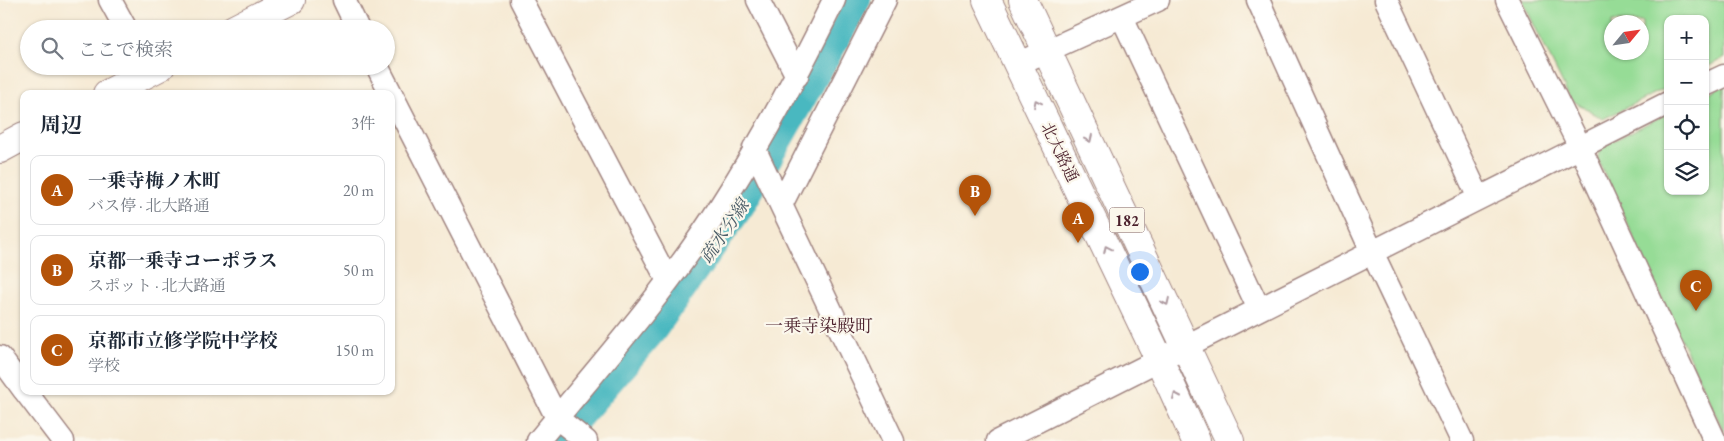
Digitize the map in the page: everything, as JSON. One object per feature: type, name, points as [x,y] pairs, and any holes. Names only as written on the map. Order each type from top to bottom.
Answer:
[{"type":"main road","points":[[252,20],[291,0]]},
{"type":"main road","name":"北大路通","points":[[987,0],[1160,359],[1196,441]]},
{"type":"main road","name":"北大路通","points":[[1023,0],[1230,441]]},
{"type":"main road","points":[[114,90],[141,75]]},
{"type":"main road","points":[[0,149],[20,138]]},
{"type":"street","points":[[110,0],[121,20]]},
{"type":"street","points":[[344,0],[354,20]]},
{"type":"street","points":[[522,0],[668,281]]},
{"type":"street","points":[[758,0],[797,76]]},
{"type":"street","points":[[538,441],[570,429],[668,281],[757,154],[834,0]]},
{"type":"street","points":[[781,205],[885,0]]},
{"type":"street","points":[[1018,64],[1158,0]]},
{"type":"street","points":[[1258,0],[1372,252],[1462,441]]},
{"type":"street","points":[[1386,0],[1478,198]]},
{"type":"street","points":[[1507,0],[1580,147],[1715,441]]},
{"type":"street","points":[[1122,17],[1259,309]]},
{"type":"street","points":[[382,75],[390,90]]},
{"type":"street","points":[[1709,83],[1724,76]]},
{"type":"street","points":[[395,100],[570,429]]},
{"type":"street","points":[[998,441],[1664,105]]},
{"type":"street","points":[[757,154],[893,441]]},
{"type":"street","points":[[0,357],[20,385]]},
{"type":"street","points":[[27,395],[58,440]]},
{"type":"green space","points":[[1522,0],[1724,0],[1724,58],[1709,66],[1709,15],[1664,15],[1664,89],[1603,119],[1570,99]]},
{"type":"green space","points":[[1724,85],[1724,432],[1597,158],[1603,146],[1664,115],[1664,195],[1709,195],[1709,93]]},
{"type":"waterway","name":"疏水分線","points":[[559,441],[653,332],[742,206],[858,0]]},
{"type":"place","name":"京都一乗寺コーポラス","points":[[975,216]]},
{"type":"place","name":"一乗寺梅ノ木町","points":[[1078,243]]},
{"type":"place","name":"京都市立修学院中学校","points":[[1696,311]]},
{"type":"district","name":"一乗寺染殿町","points":[[819,325]]}]
